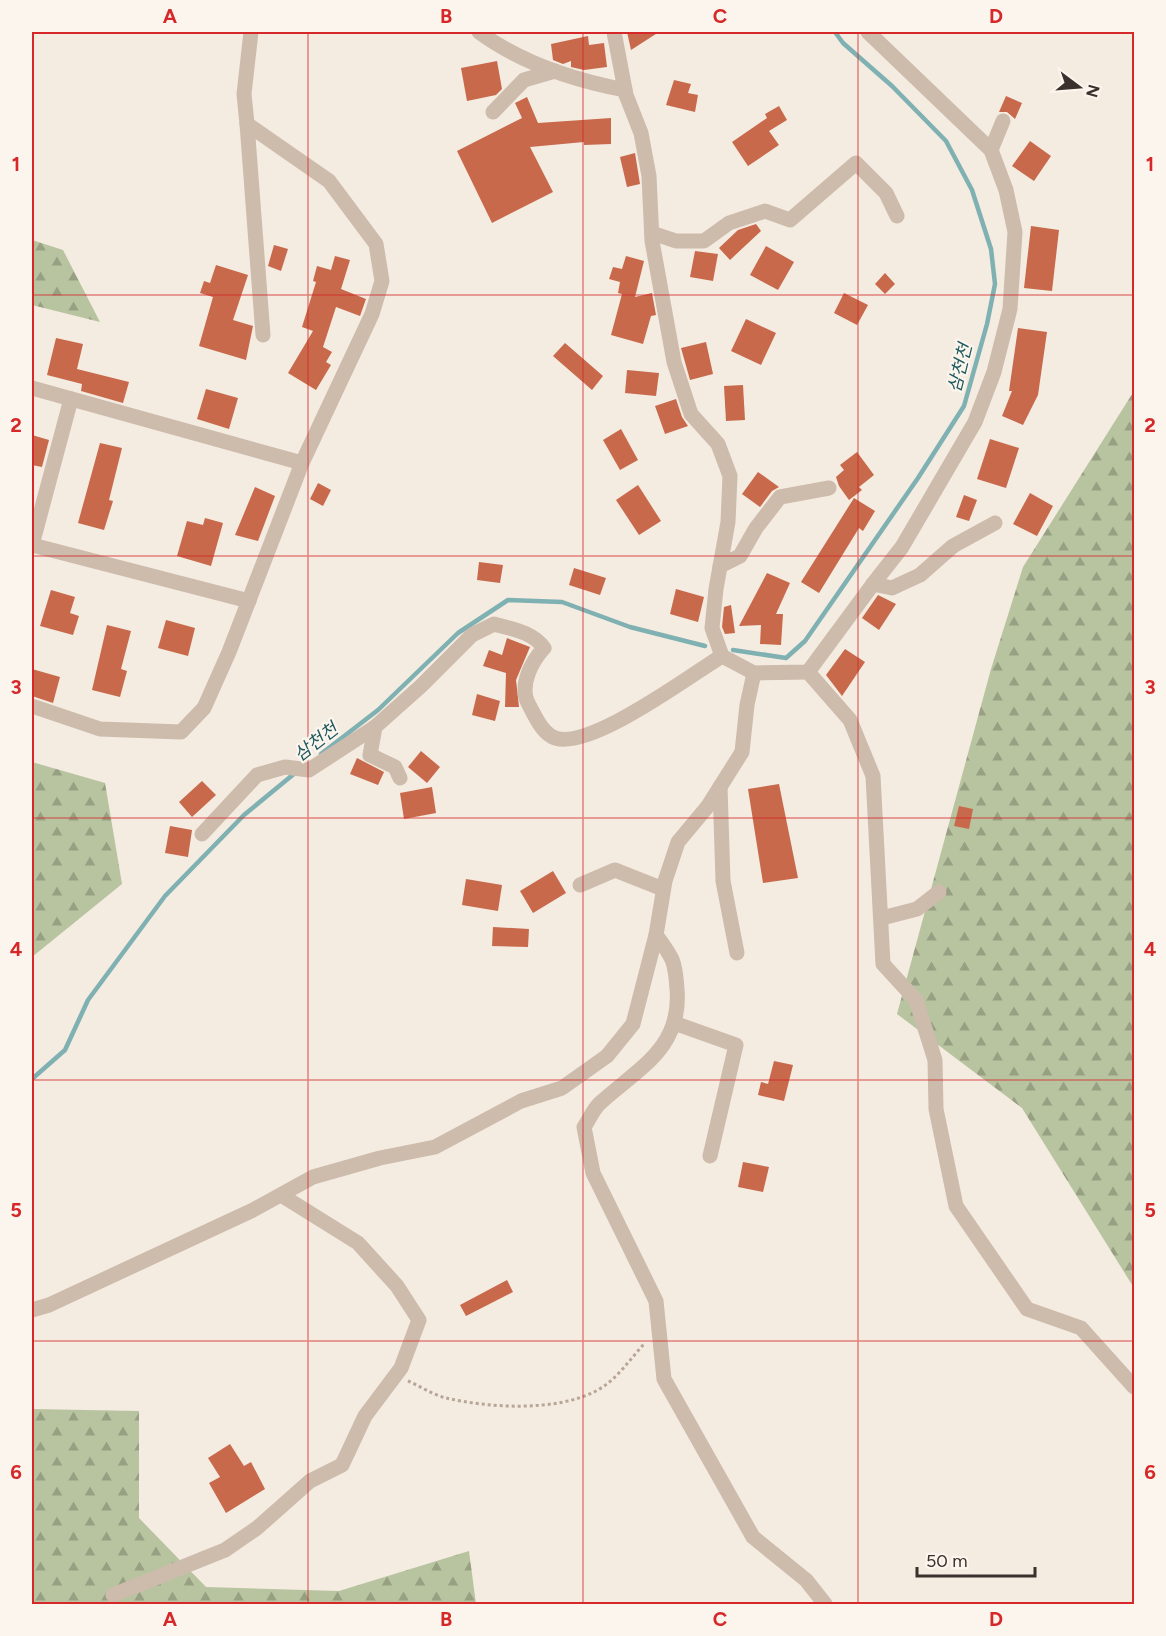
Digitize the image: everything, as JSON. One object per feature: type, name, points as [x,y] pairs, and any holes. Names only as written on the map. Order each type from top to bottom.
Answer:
[{"type":"street","points":[[251,32],[244,94],[263,335]]},
{"type":"street","points":[[479,32],[505,51],[555,71],[583,82],[625,90]]},
{"type":"street","points":[[614,32],[625,90],[641,133],[649,176],[652,233],[674,362],[691,414],[718,444],[730,476],[728,522],[712,628],[722,657],[754,673],[807,672],[850,720],[873,776],[883,964],[916,1000],[935,1060],[936,1109],[956,1206],[1027,1310],[1081,1328],[1134,1387]]},
{"type":"street","points":[[807,672],[902,547],[975,422],[994,372],[1010,309],[1015,232],[1006,190],[991,150],[872,33]]},
{"type":"street","points":[[493,112],[524,80],[555,71]]},
{"type":"street","points":[[991,150],[1003,121]]},
{"type":"street","points":[[32,706],[100,729],[181,732],[204,708],[249,601],[302,463],[372,314],[382,281],[376,244],[329,180],[247,124]]},
{"type":"street","points":[[652,233],[675,241],[704,241],[729,223],[765,211],[790,220],[856,163],[886,193],[897,216]]},
{"type":"street","points":[[32,388],[302,463]]},
{"type":"street","points":[[71,399],[32,545],[249,601]]},
{"type":"street","points":[[720,566],[740,556],[756,528],[780,497],[829,488]]},
{"type":"street","points":[[873,584],[892,588],[920,575],[953,546],[995,524]]},
{"type":"street","points":[[202,834],[257,775],[287,768],[309,770],[375,727],[421,686],[472,634],[494,624],[538,640],[544,648],[534,659],[525,683],[526,699],[552,737],[564,740],[613,725],[722,657]]},
{"type":"street","points":[[32,1310],[49,1305],[152,1258],[313,1177],[380,1158],[435,1147],[520,1101],[562,1088],[607,1056],[633,1024],[656,935],[663,889],[678,842],[720,787],[742,752],[747,705],[754,673]]},
{"type":"street","points":[[375,727],[370,755],[395,767],[400,778]]},
{"type":"street","points":[[720,787],[723,881],[737,953]]},
{"type":"street","points":[[580,885],[615,870],[663,889]]},
{"type":"street","points":[[882,918],[918,909],[939,892]]},
{"type":"street","points":[[656,935],[675,960],[679,1007],[668,1041],[635,1076],[598,1106],[584,1127],[593,1173],[656,1301],[664,1379],[753,1537],[806,1580],[825,1605]]},
{"type":"street","points":[[674,1023],[736,1045],[710,1156]]},
{"type":"street","points":[[113,1596],[225,1550],[257,1528],[310,1481],[342,1465],[365,1416],[395,1375],[419,1320],[397,1286],[358,1243],[281,1195]]},
{"type":"path","points":[[395,1375],[444,1398],[495,1404],[547,1406],[596,1391],[621,1372],[659,1328]]},
{"type":"green space","points":[[32,240],[63,250],[100,322],[32,305]]},
{"type":"green space","points":[[1134,391],[1134,1288],[1022,1108],[897,1014],[991,669],[1023,567]]},
{"type":"green space","points":[[32,762],[105,783],[122,884],[32,957]]},
{"type":"green space","points":[[32,1409],[139,1411],[139,1518],[206,1587],[339,1591],[469,1551],[476,1604],[32,1604]]},
{"type":"building","points":[[627,32],[659,32],[631,50]]},
{"type":"building","points":[[588,36],[589,45],[604,43],[607,67],[584,70],[571,67],[571,61],[563,64],[553,60],[551,44]]},
{"type":"building","points":[[497,61],[502,89],[496,95],[467,101],[461,68]]},
{"type":"building","points":[[674,80],[691,84],[688,93],[698,95],[695,112],[666,105]]},
{"type":"building","points":[[1006,96],[1022,103],[1015,119],[1007,112],[999,112]]},
{"type":"building","points":[[527,97],[538,123],[611,118],[611,144],[584,145],[584,142],[530,147],[553,192],[492,223],[457,151],[522,118],[515,103]]},
{"type":"building","points":[[779,106],[787,120],[769,131],[779,145],[748,166],[732,142],[767,118],[765,114]]},
{"type":"building","points":[[1030,141],[1051,156],[1034,181],[1012,166]]},
{"type":"building","points":[[635,153],[640,184],[627,187],[620,157]]},
{"type":"building","points":[[756,224],[761,231],[730,260],[719,248],[738,230]]},
{"type":"building","points":[[1031,226],[1059,230],[1052,291],[1024,288]]},
{"type":"building","points":[[274,245],[288,249],[281,271],[268,266]]},
{"type":"building","points":[[766,246],[794,262],[778,290],[750,275]]},
{"type":"building","points":[[695,251],[718,254],[713,281],[690,277]]},
{"type":"building","points":[[335,256],[350,260],[341,289],[366,299],[360,316],[336,307],[323,347],[332,352],[326,362],[331,365],[316,390],[288,373],[313,331],[302,327],[316,282],[313,281],[317,266],[331,270]]},
{"type":"building","points":[[626,256],[644,261],[635,297],[652,293],[656,315],[651,316],[643,344],[611,335],[622,294],[618,293],[620,282],[609,279],[613,267],[622,269]]},
{"type":"building","points":[[216,265],[248,275],[233,320],[253,326],[246,360],[199,346],[213,297],[200,293],[204,281],[210,283]]},
{"type":"building","points":[[885,273],[895,284],[885,294],[875,284]]},
{"type":"building","points":[[844,293],[868,305],[857,325],[834,313]]},
{"type":"building","points":[[746,319],[776,333],[761,365],[731,351]]},
{"type":"building","points":[[1018,328],[1047,332],[1038,395],[1023,425],[1002,416],[1012,391],[1009,391]]},
{"type":"building","points":[[56,338],[83,344],[77,369],[129,382],[123,403],[81,391],[82,384],[47,375]]},
{"type":"building","points":[[706,342],[713,374],[690,380],[681,348]]},
{"type":"building","points":[[565,343],[603,376],[592,390],[553,356]]},
{"type":"building","points":[[627,370],[659,373],[656,396],[625,393]]},
{"type":"building","points":[[743,385],[745,420],[726,421],[724,386]]},
{"type":"building","points":[[206,389],[238,398],[229,429],[197,419]]},
{"type":"building","points":[[676,399],[682,417],[688,426],[665,434],[655,406]]},
{"type":"building","points":[[621,429],[638,460],[620,470],[603,440]]},
{"type":"building","points":[[32,435],[49,440],[42,467],[32,465]]},
{"type":"building","points":[[990,439],[1019,448],[1006,488],[977,479]]},
{"type":"building","points":[[100,443],[122,448],[109,500],[113,501],[104,530],[78,523]]},
{"type":"building","points":[[857,452],[874,475],[859,487],[862,490],[849,500],[839,486],[836,477],[844,470],[840,465]]},
{"type":"building","points":[[758,472],[779,487],[772,491],[760,507],[742,494]]},
{"type":"building","points":[[318,483],[331,490],[323,506],[310,499]]},
{"type":"building","points":[[638,485],[661,521],[639,535],[616,500]]},
{"type":"building","points":[[255,487],[275,496],[258,541],[235,535]]},
{"type":"building","points":[[1030,493],[1053,506],[1037,536],[1013,524]]},
{"type":"building","points":[[964,495],[977,500],[969,521],[956,517]]},
{"type":"building","points":[[854,498],[875,511],[863,531],[859,528],[819,593],[801,582]]},
{"type":"building","points":[[205,518],[223,523],[211,566],[177,556],[187,521],[203,525]]},
{"type":"building","points":[[479,562],[503,565],[500,583],[477,580]]},
{"type":"building","points":[[574,568],[606,578],[600,595],[569,585]]},
{"type":"building","points":[[767,573],[790,583],[776,614],[783,614],[781,645],[760,644],[761,625],[739,626]]},
{"type":"building","points":[[676,589],[704,597],[698,622],[670,614]]},
{"type":"building","points":[[51,590],[75,597],[70,613],[79,616],[73,635],[40,626]]},
{"type":"building","points":[[878,595],[896,604],[879,630],[862,618]]},
{"type":"building","points":[[731,605],[735,633],[725,634],[722,627],[724,607]]},
{"type":"building","points":[[166,620],[195,628],[188,656],[158,648]]},
{"type":"building","points":[[107,625],[131,631],[121,669],[127,671],[120,697],[92,690]]},
{"type":"building","points":[[507,638],[530,647],[516,680],[519,707],[505,707],[506,673],[483,666],[489,650],[502,655]]},
{"type":"building","points":[[845,649],[865,662],[842,696],[826,675]]},
{"type":"building","points":[[32,669],[60,677],[53,703],[32,696]]},
{"type":"building","points":[[477,694],[500,701],[495,721],[472,715]]},
{"type":"building","points":[[421,751],[440,767],[427,783],[408,767]]},
{"type":"building","points":[[357,758],[384,772],[378,785],[350,774]]},
{"type":"building","points":[[202,781],[216,795],[192,817],[179,802]]},
{"type":"building","points":[[779,784],[798,878],[763,883],[748,789]]},
{"type":"building","points":[[432,787],[436,813],[404,819],[400,793]]},
{"type":"building","points":[[959,806],[973,809],[969,829],[954,826]]},
{"type":"building","points":[[170,826],[192,830],[188,857],[165,853]]},
{"type":"building","points":[[553,871],[566,893],[533,913],[520,891]]},
{"type":"building","points":[[466,879],[502,885],[498,911],[462,905]]},
{"type":"building","points":[[493,927],[529,929],[528,947],[492,946]]},
{"type":"building","points":[[774,1061],[793,1065],[784,1101],[758,1095],[761,1082],[768,1084]]},
{"type":"building","points":[[743,1162],[769,1167],[763,1192],[738,1187]]},
{"type":"building","points":[[507,1280],[513,1292],[466,1316],[460,1305]]},
{"type":"building","points":[[230,1444],[244,1466],[251,1462],[265,1489],[226,1513],[209,1483],[220,1477],[208,1458]]},
{"type":"waterway","name":"삼천천","points":[[733,650],[786,658],[805,641],[918,478],[964,406],[987,324],[995,284],[991,249],[972,190],[946,141],[892,86],[843,43],[835,32]]},
{"type":"waterway","name":"삼천천","points":[[321,754],[378,710],[458,633],[508,600],[562,602],[630,627],[705,646]]},
{"type":"waterway","name":"삼천천","points":[[32,1079],[65,1050],[88,1000],[165,896],[244,815],[295,773]]}]
